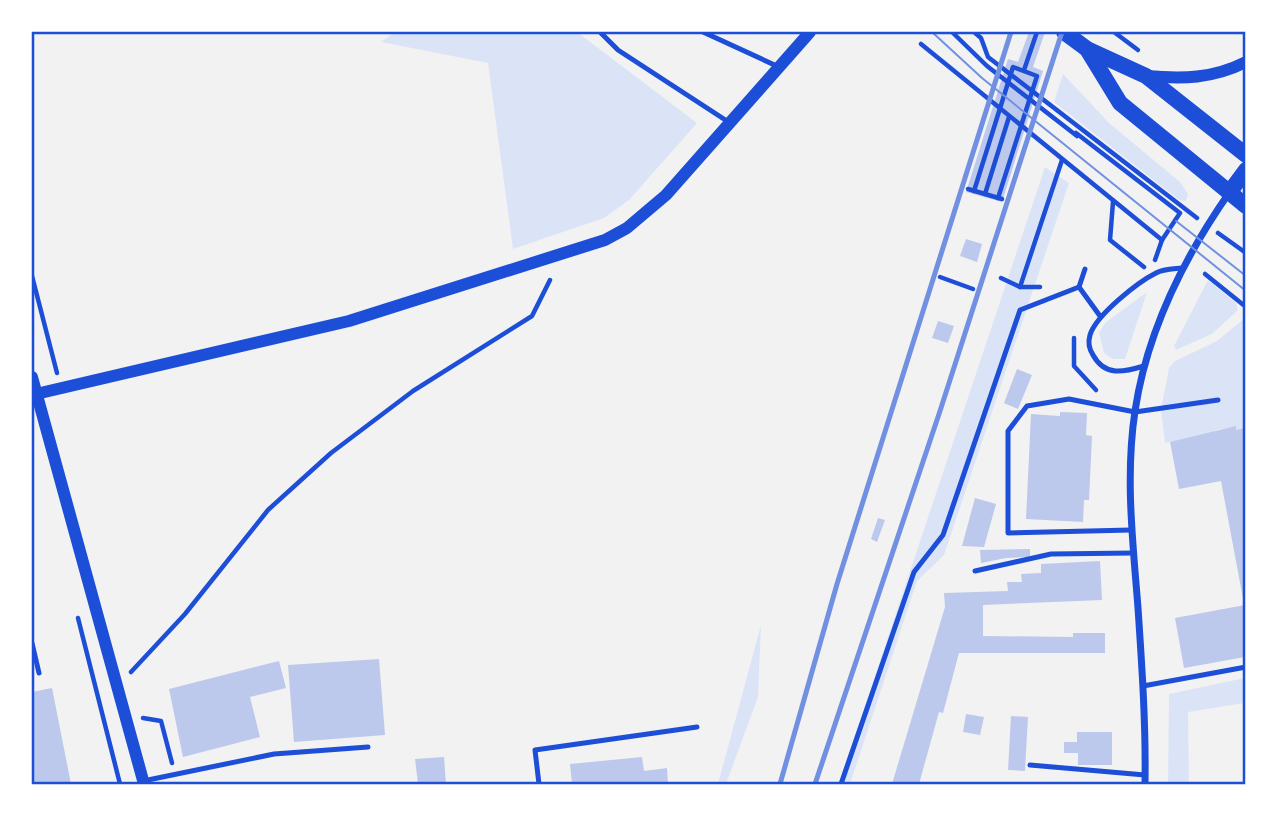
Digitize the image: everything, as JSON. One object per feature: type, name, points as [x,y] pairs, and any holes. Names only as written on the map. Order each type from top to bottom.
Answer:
[{"type":"main road","points":[[1064,32],[1087,49],[1146,76],[1245,155]]},
{"type":"main road","points":[[1087,49],[1121,103],[1245,206]]},
{"type":"main road","points":[[1229,193],[1245,170]]},
{"type":"street","points":[[36,394],[349,321],[605,240],[647,214],[810,32]]},
{"type":"street","points":[[1146,76],[1189,79],[1214,76],[1245,62]]},
{"type":"street","points":[[1145,785],[1143,686],[1131,530],[1135,412],[1144,366],[1157,324],[1182,268],[1229,193]]},
{"type":"street","points":[[32,377],[143,783]]},
{"type":"lane","points":[[600,32],[618,50],[730,123]]},
{"type":"lane","points":[[703,32],[779,67]]},
{"type":"lane","points":[[1144,366],[1120,373],[1109,371],[1099,365],[1089,343],[1100,316],[1157,272],[1182,268]]},
{"type":"lane","points":[[841,785],[914,572],[943,535],[1020,310],[1079,287],[1085,270]]},
{"type":"lane","points":[[1079,287],[1100,316]]},
{"type":"lane","points":[[1131,530],[1009,533],[1008,431],[1027,406],[1069,399],[1135,412],[1218,400]]},
{"type":"lane","points":[[975,571],[1051,554],[1133,553]]},
{"type":"lane","points":[[32,643],[39,673]]},
{"type":"lane","points":[[1143,686],[1245,667]]},
{"type":"lane","points":[[539,785],[535,750],[697,727]]},
{"type":"lane","points":[[143,783],[175,772],[274,754],[368,747]]},
{"type":"lane","points":[[1030,765],[1145,775]]},
{"type":"path","points":[[952,32],[987,66],[1180,213],[1162,240],[1154,260],[1145,268],[1110,240],[1113,201]]},
{"type":"path","points":[[974,32],[981,38],[988,57],[1245,253]]},
{"type":"path","points":[[1024,70],[1037,32]]},
{"type":"path","points":[[1114,32],[1143,54]]},
{"type":"path","points":[[920,44],[1162,240]]},
{"type":"path","points":[[1013,66],[1024,70],[1037,76],[1000,199],[971,190],[1013,66]]},
{"type":"path","points":[[985,194],[1009,117]]},
{"type":"path","points":[[1000,278],[1020,287],[1062,160]]},
{"type":"path","points":[[1205,274],[1245,307]]},
{"type":"path","points":[[32,276],[57,374]]},
{"type":"path","points":[[959,284],[961,276]]},
{"type":"path","points":[[940,277],[973,289]]},
{"type":"path","points":[[131,672],[186,614],[268,510],[331,453],[413,391],[532,316],[550,280]]},
{"type":"path","points":[[142,718],[161,721],[175,772]]},
{"type":"shaded area","points":[[395,32],[577,32],[697,123],[629,200],[604,218],[513,249],[488,63],[381,42]]},
{"type":"shaded area","points":[[1063,74],[1109,123],[1180,182],[1188,194],[1186,201],[1179,200],[1054,102]]},
{"type":"shaded area","points":[[1045,167],[1069,183],[944,555],[917,581],[850,784],[839,784]]},
{"type":"shaded area","points":[[1208,280],[1236,303],[1238,310],[1212,334],[1176,350],[1174,346]]},
{"type":"shaded area","points":[[1147,292],[1125,359],[1113,359],[1104,353],[1099,333],[1105,323]]},
{"type":"shaded area","points":[[1245,318],[1245,428],[1215,430],[1216,434],[1165,443],[1161,409],[1169,368],[1175,361],[1217,341]]},
{"type":"shaded area","points":[[761,625],[758,697],[726,784],[718,784]]},
{"type":"shaded area","points":[[1245,678],[1245,703],[1188,712],[1189,784],[1168,784],[1169,694]]},
{"type":"building","points":[[1029,32],[1045,32],[1033,67],[1043,71],[1002,202],[966,192],[1008,59],[1018,62]]},
{"type":"building","points":[[966,239],[982,244],[977,262],[960,256]]},
{"type":"building","points":[[938,321],[954,326],[948,343],[932,338]]},
{"type":"building","points":[[1017,369],[1032,375],[1018,409],[1004,403]]},
{"type":"building","points":[[1060,412],[1087,413],[1086,435],[1092,436],[1089,500],[1084,500],[1083,522],[1026,519],[1031,414],[1060,416]]},
{"type":"building","points":[[1236,426],[1236,430],[1245,428],[1244,604],[1221,481],[1179,489],[1170,442]]},
{"type":"building","points":[[975,498],[996,504],[984,547],[962,546]]},
{"type":"building","points":[[878,518],[885,520],[877,542],[871,539]]},
{"type":"building","points":[[1030,549],[1030,557],[981,563],[980,550]]},
{"type":"building","points":[[1100,561],[1102,600],[983,605],[983,636],[1073,637],[1073,633],[1105,633],[1105,653],[959,653],[943,713],[939,712],[919,784],[892,784],[945,607],[944,593],[1008,591],[1007,582],[1022,582],[1021,574],[1041,573],[1041,564]]},
{"type":"building","points":[[1245,605],[1245,657],[1184,668],[1175,618]]},
{"type":"building","points":[[379,659],[385,735],[294,742],[288,665]]},
{"type":"building","points":[[279,661],[286,688],[250,697],[260,737],[183,757],[169,689]]},
{"type":"building","points":[[52,688],[71,784],[32,784],[32,692]]},
{"type":"building","points":[[966,714],[984,717],[980,735],[963,732]]},
{"type":"building","points":[[1011,716],[1028,717],[1025,771],[1008,770]]},
{"type":"building","points":[[1077,732],[1112,732],[1112,765],[1078,765],[1078,753],[1064,753],[1064,742],[1077,742]]},
{"type":"building","points":[[444,757],[446,784],[418,784],[415,759]]},
{"type":"building","points":[[642,757],[644,771],[667,768],[668,784],[572,784],[570,764]]},
{"type":"tram line","points":[[932,32],[982,78],[1246,291]]},
{"type":"tram line","points":[[1176,221],[1246,276]]},
{"type":"railway","points":[[780,784],[837,584],[1011,32]]},
{"type":"railway","points":[[815,784],[940,411],[1062,32]]}]
